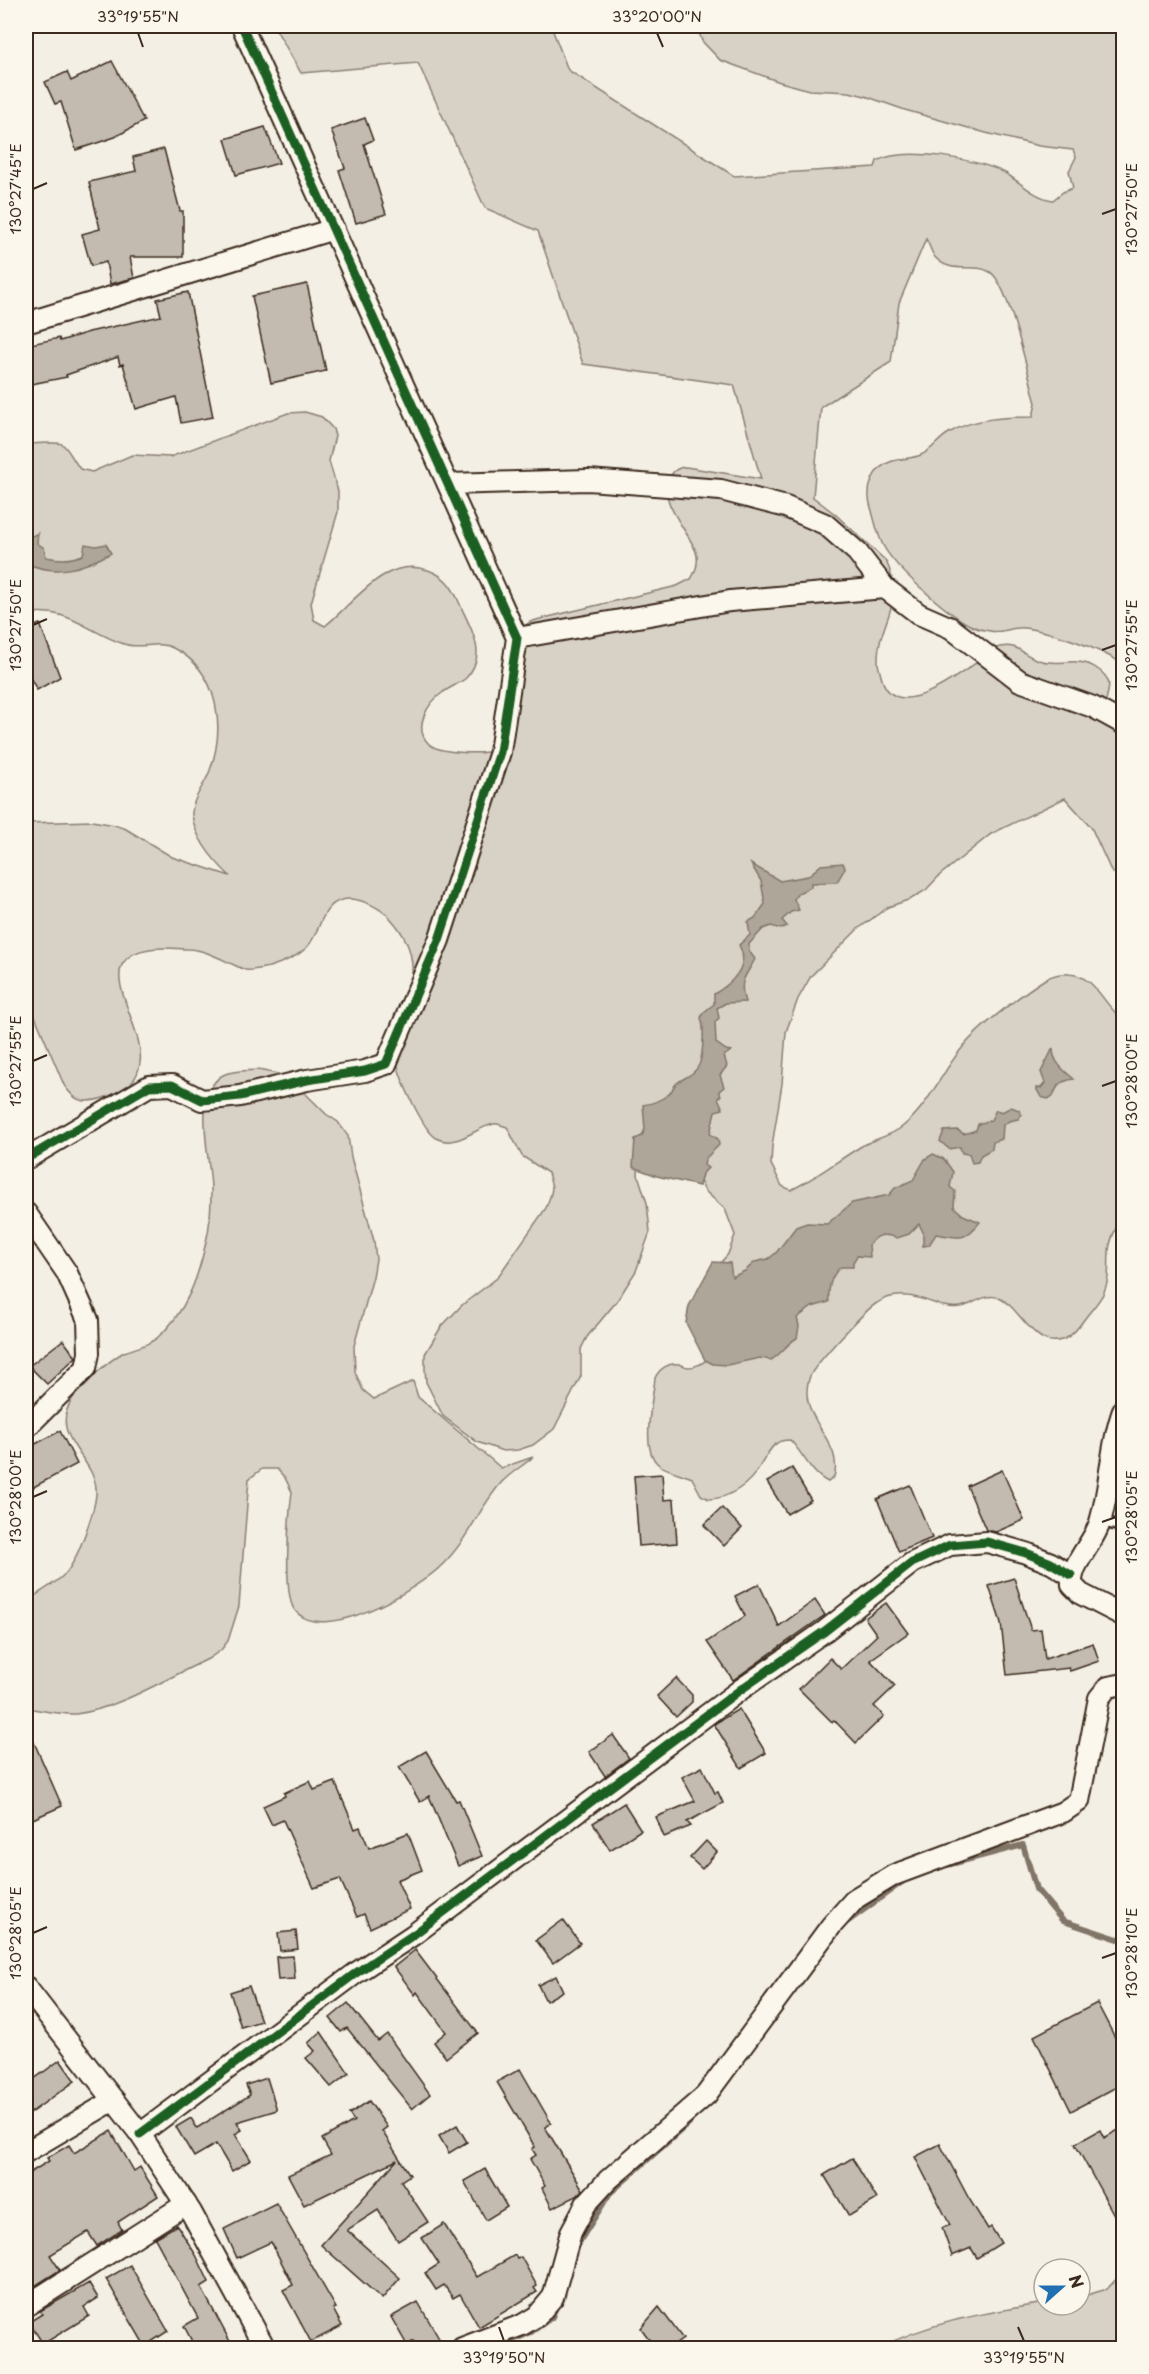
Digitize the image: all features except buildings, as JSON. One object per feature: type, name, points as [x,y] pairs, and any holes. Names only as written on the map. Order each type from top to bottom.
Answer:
[{"type":"street","points":[[26,1159],[149,1086],[172,1085],[202,1100],[240,1096],[307,1080],[365,1071],[386,1064],[439,940],[500,752],[517,638],[242,26]]},
{"type":"street","points":[[26,323],[334,229]]},
{"type":"street","points":[[448,484],[588,480],[721,490],[786,507],[825,524],[857,552],[885,588],[919,614],[951,628],[1020,681],[1093,706],[1124,724]]},
{"type":"street","points":[[517,638],[730,601],[885,588]]},
{"type":"street","points":[[26,1213],[67,1272],[88,1320],[89,1353],[86,1368],[26,1428]]},
{"type":"street","points":[[1124,1408],[1112,1446],[1100,1521],[1093,1540],[1071,1575],[1072,1585],[1081,1594],[1124,1616]]},
{"type":"street","points":[[140,2134],[356,1973],[413,1935],[740,1690],[825,1631],[912,1563],[950,1545],[987,1542],[1026,1553],[1051,1563],[1071,1575]]},
{"type":"street","points":[[462,2349],[522,2325],[537,2316],[553,2297],[571,2232],[586,2204],[608,2180],[706,2095],[831,1926],[856,1898],[894,1875],[1063,1812],[1079,1801],[1099,1698],[1108,1687],[1124,1684]]},
{"type":"street","points":[[26,1987],[140,2134],[186,2204],[264,2349]]},
{"type":"street","points":[[26,2152],[114,2100]]},
{"type":"street","points":[[26,2306],[186,2204]]},
{"type":"lane","points":[[1100,1521],[1124,1527]]},
{"type":"shaded area","points":[[274,26],[551,26],[568,70],[734,176],[875,167],[877,161],[889,157],[941,156],[993,168],[1005,173],[1034,193],[1053,200],[1073,188],[1069,171],[1076,157],[1073,150],[1039,146],[986,133],[849,92],[810,90],[780,82],[720,60],[702,41],[697,26],[1123,26],[1123,664],[1089,647],[1049,633],[1021,628],[994,632],[962,621],[911,579],[890,556],[878,532],[869,492],[872,479],[884,465],[921,455],[945,435],[968,424],[1001,418],[1033,417],[1036,403],[1011,312],[997,280],[990,272],[976,268],[947,266],[934,256],[926,239],[899,303],[891,362],[821,407],[813,497],[886,561],[892,577],[893,590],[892,602],[879,648],[878,662],[881,676],[889,692],[902,698],[917,696],[935,689],[996,648],[1004,646],[1016,648],[1042,661],[1089,664],[1103,674],[1109,685],[1104,709],[1105,716],[1124,746],[1123,872],[1112,873],[1091,827],[1065,798],[991,834],[940,875],[926,890],[911,899],[888,907],[858,929],[811,976],[798,999],[786,1032],[782,1084],[771,1164],[782,1186],[791,1190],[860,1147],[902,1127],[927,1100],[954,1058],[979,1030],[1047,978],[1058,974],[1069,974],[1086,980],[1123,1019],[1124,1213],[1111,1241],[1108,1277],[1104,1292],[1078,1328],[1068,1337],[1057,1341],[1038,1336],[1007,1303],[994,1297],[984,1298],[966,1306],[954,1307],[914,1297],[899,1296],[884,1299],[871,1308],[831,1349],[810,1376],[807,1391],[809,1404],[813,1416],[833,1451],[834,1477],[828,1482],[812,1469],[790,1440],[785,1440],[772,1448],[756,1473],[738,1489],[717,1498],[709,1499],[701,1495],[692,1478],[658,1464],[653,1457],[650,1447],[649,1423],[655,1378],[668,1365],[681,1364],[692,1367],[707,1360],[828,1270],[940,1174],[733,1284],[716,1268],[728,1254],[735,1235],[725,1209],[705,1191],[695,1171],[640,1149],[638,1175],[647,1203],[650,1232],[636,1271],[617,1301],[587,1337],[581,1349],[581,1376],[554,1429],[533,1445],[518,1450],[503,1451],[477,1442],[443,1416],[426,1382],[425,1354],[441,1327],[462,1305],[497,1278],[546,1208],[552,1187],[548,1173],[522,1156],[507,1127],[494,1124],[459,1139],[445,1141],[432,1134],[418,1114],[406,1088],[396,1056],[411,985],[411,959],[408,945],[401,932],[387,915],[362,901],[341,900],[328,909],[313,939],[304,950],[285,961],[258,969],[244,970],[211,954],[193,949],[153,948],[129,957],[123,963],[120,972],[120,984],[137,1038],[140,1066],[127,1087],[100,1099],[80,1100],[73,1096],[64,1085],[26,995],[26,823],[92,821],[115,825],[126,829],[172,857],[230,876],[206,848],[197,832],[192,815],[196,799],[209,773],[217,738],[215,703],[210,686],[201,671],[189,658],[167,646],[130,646],[66,617],[41,612],[26,614],[26,439],[32,444],[63,444],[80,469],[92,472],[132,455],[170,457],[288,413],[305,412],[322,417],[333,429],[335,436],[329,461],[338,491],[338,512],[311,603],[314,620],[325,626],[372,583],[398,569],[412,567],[428,570],[447,582],[454,591],[470,627],[475,640],[477,656],[474,667],[466,678],[442,693],[427,709],[422,730],[424,737],[433,747],[460,752],[494,751],[519,630],[530,622],[540,619],[677,586],[691,579],[696,566],[696,552],[674,514],[667,494],[667,484],[674,471],[686,467],[761,479],[734,385],[583,364],[538,231],[485,208],[418,63],[301,73]]},
{"type":"shaded area","points":[[38,533],[37,543],[44,548],[46,557],[64,559],[83,555],[85,544],[96,546],[106,544],[111,553],[90,563],[69,569],[37,567],[26,563],[26,539]]},
{"type":"shaded area","points":[[843,863],[845,868],[837,882],[811,883],[811,887],[798,893],[794,899],[799,910],[791,912],[782,920],[787,926],[781,929],[771,926],[763,929],[749,944],[749,951],[755,959],[743,983],[745,1002],[726,1003],[717,1008],[719,1018],[715,1022],[716,1043],[731,1051],[724,1056],[727,1066],[720,1075],[724,1087],[719,1091],[721,1095],[718,1098],[723,1109],[715,1111],[710,1134],[718,1139],[719,1145],[705,1159],[704,1165],[708,1168],[702,1174],[699,1186],[657,1176],[633,1167],[635,1139],[642,1136],[645,1129],[643,1105],[666,1096],[677,1083],[697,1068],[702,1049],[701,1018],[703,1013],[714,1004],[714,994],[733,980],[741,967],[743,960],[739,945],[750,935],[748,922],[755,918],[765,904],[761,881],[751,864],[780,881],[808,876],[821,865]]},
{"type":"shaded area","points":[[1053,1048],[1054,1057],[1074,1079],[1060,1084],[1053,1096],[1048,1099],[1041,1097],[1036,1088],[1041,1088],[1045,1083],[1041,1072]]},
{"type":"shaded area","points":[[258,1070],[278,1074],[302,1090],[326,1114],[338,1122],[348,1136],[351,1157],[374,1241],[376,1259],[354,1346],[355,1372],[363,1390],[374,1399],[413,1381],[418,1397],[501,1468],[533,1457],[501,1483],[459,1545],[431,1574],[414,1587],[370,1610],[347,1618],[325,1622],[307,1619],[294,1609],[288,1571],[288,1534],[292,1492],[277,1469],[262,1469],[249,1479],[239,1606],[228,1641],[221,1650],[208,1659],[143,1691],[92,1711],[70,1714],[26,1708],[26,1602],[57,1581],[71,1566],[86,1532],[96,1496],[93,1477],[69,1436],[66,1414],[75,1395],[95,1374],[124,1352],[157,1338],[176,1318],[183,1306],[195,1282],[209,1224],[211,1198],[205,1129],[207,1097],[213,1084],[223,1075],[236,1071]]},
{"type":"shaded area","points":[[1011,1107],[1019,1110],[1021,1115],[1018,1119],[1003,1125],[1002,1139],[993,1142],[992,1149],[981,1155],[978,1162],[972,1163],[969,1154],[962,1153],[960,1147],[949,1149],[940,1141],[944,1131],[957,1130],[964,1134],[976,1130],[978,1124],[991,1120],[996,1110],[1002,1112]]},
{"type":"shaded area","points":[[933,1154],[944,1159],[953,1172],[950,1187],[955,1191],[954,1207],[963,1215],[980,1222],[970,1233],[961,1237],[936,1234],[929,1245],[923,1246],[923,1232],[919,1224],[909,1234],[897,1238],[888,1235],[878,1237],[869,1245],[870,1257],[857,1256],[853,1267],[841,1267],[838,1270],[831,1283],[829,1302],[812,1307],[797,1318],[799,1326],[797,1338],[775,1358],[771,1360],[760,1358],[727,1365],[713,1364],[705,1360],[686,1323],[689,1306],[713,1262],[730,1263],[732,1277],[745,1271],[755,1262],[768,1259],[776,1253],[796,1227],[807,1223],[827,1224],[852,1203],[889,1195],[895,1188],[913,1180],[925,1159]]},
{"type":"shaded area","points":[[1123,2272],[1123,2348],[879,2348],[939,2325],[1032,2305],[1032,2317],[1092,2317],[1092,2293],[1107,2289]]},
{"type":"waterway","points":[[947,1865],[1023,1845],[1036,1889],[1063,1921],[1118,1939],[1124,1937]]},
{"type":"waterway","points":[[844,1924],[906,1879]]},
{"type":"waterway","points":[[576,2247],[610,2193],[689,2123]]},
{"type":"waterway","points":[[496,2348],[531,2332],[552,2317],[558,2302]]},
{"type":"cycle path","points":[[26,1159],[149,1086],[172,1085],[202,1100],[240,1096],[307,1080],[365,1071],[386,1064],[439,940],[500,752],[517,638],[242,26]]},
{"type":"cycle path","points":[[140,2134],[356,1973],[413,1935],[740,1690],[825,1631],[912,1563],[950,1545],[987,1542],[1026,1553],[1051,1563],[1071,1575]]}]
